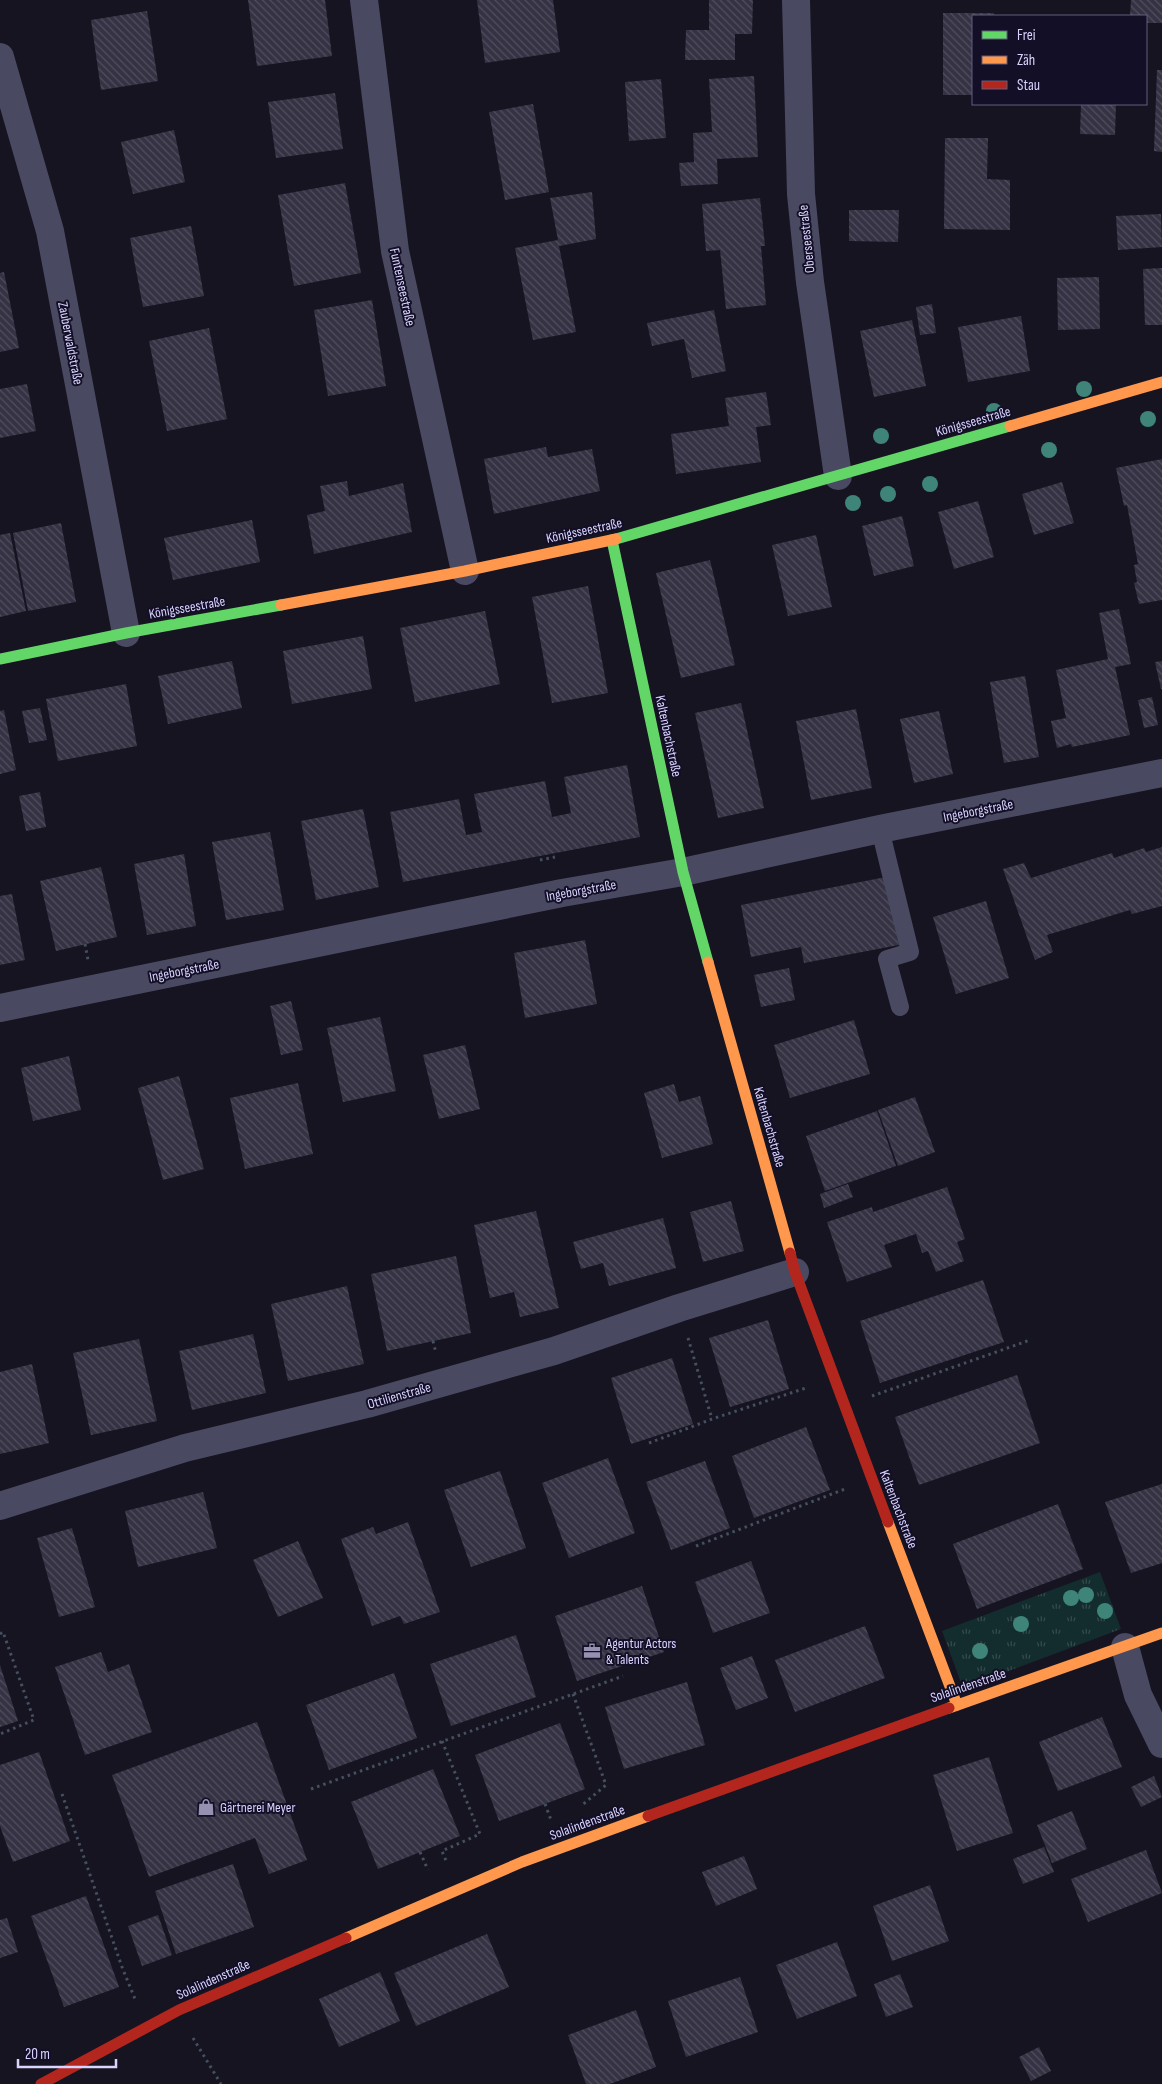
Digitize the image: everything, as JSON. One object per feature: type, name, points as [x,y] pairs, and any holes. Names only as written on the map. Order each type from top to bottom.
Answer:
[{"type":"street","name":"Funtenseestraße","points":[[364,0],[395,252],[465,571]]},
{"type":"street","name":"Oberseestraße","points":[[796,0],[801,194],[810,282],[838,476]]},
{"type":"street","name":"Zauberwaldstraße","points":[[0,57],[50,231],[126,633]]},
{"type":"street","name":"Königsseestraße","points":[[0,659],[126,633],[465,571],[612,540],[1162,382]]},
{"type":"street","name":"Kaltenbachstraße","points":[[612,540],[683,872],[795,1272],[957,1705]]},
{"type":"street","name":"Ingeborgstraße","points":[[0,1008],[562,893],[683,872],[880,829],[1162,773]]},
{"type":"street","name":"Ottilienstraße","points":[[0,1506],[185,1448],[366,1404],[554,1351],[679,1308],[795,1272]]},
{"type":"street","name":"Solalindenstraße","points":[[41,2084],[180,2010],[522,1862],[1162,1633]]},
{"type":"street","points":[[1125,1647],[1138,1695],[1162,1744]]},
{"type":"lane","points":[[880,829],[910,952],[887,959],[900,1007]]},
{"type":"path","points":[[540,860],[555,858]]},
{"type":"path","points":[[679,1308],[712,1419]]},
{"type":"path","points":[[844,1406],[1030,1340]]},
{"type":"path","points":[[649,1443],[712,1419],[791,1393]]},
{"type":"path","points":[[696,1546],[871,1478]]},
{"type":"path","points":[[0,1634],[3,1632],[34,1720],[0,1734]]},
{"type":"path","points":[[311,1789],[623,1676]]},
{"type":"path","points":[[573,1694],[606,1785],[579,1808]]},
{"type":"path","points":[[442,1741],[480,1834],[442,1851],[448,1866]]},
{"type":"path","points":[[62,1794],[122,1967],[136,2001]]},
{"type":"path","points":[[552,1822],[559,1819]]},
{"type":"path","points":[[180,2010],[192,2037],[221,2084]]},
{"type":"green space","points":[[1100,1572],[1121,1629],[963,1688],[942,1631]]},
{"type":"building","points":[[248,0],[325,0],[332,56],[257,66]]},
{"type":"building","points":[[477,0],[553,0],[560,52],[485,63]]},
{"type":"building","points":[[709,0],[753,0],[752,34],[735,34],[735,60],[685,60],[686,30],[709,30]]},
{"type":"building","points":[[1131,0],[1162,0],[1162,23],[1147,23],[1147,15],[1130,15]]},
{"type":"building","points":[[147,11],[158,81],[101,90],[91,20]]},
{"type":"building","points":[[943,13],[994,13],[994,15],[972,15],[972,95],[943,95]]},
{"type":"building","points":[[1157,70],[1162,70],[1162,152],[1154,151]]},
{"type":"building","points":[[754,76],[758,157],[717,159],[718,184],[681,186],[679,163],[694,162],[693,133],[712,132],[709,79]]},
{"type":"building","points":[[661,79],[666,138],[629,141],[625,82]]},
{"type":"building","points":[[335,93],[343,149],[276,158],[268,102]]},
{"type":"building","points":[[533,104],[549,192],[505,200],[489,112]]},
{"type":"building","points":[[1081,105],[1116,105],[1115,135],[1080,134]]},
{"type":"building","points":[[174,130],[185,182],[133,194],[121,142]]},
{"type":"building","points":[[945,138],[988,138],[987,179],[1010,180],[1010,230],[944,229]]},
{"type":"building","points":[[345,183],[361,273],[294,286],[278,195]]},
{"type":"building","points":[[592,192],[596,239],[559,246],[576,332],[533,340],[515,248],[558,240],[550,198]]},
{"type":"building","points":[[760,198],[765,246],[761,246],[766,305],[726,309],[720,250],[706,251],[702,204]]},
{"type":"building","points":[[849,210],[899,210],[898,242],[849,241]]},
{"type":"building","points":[[1161,214],[1162,247],[1118,250],[1116,216]]},
{"type":"building","points":[[191,226],[204,296],[143,307],[130,238]]},
{"type":"building","points":[[1162,268],[1162,325],[1145,325],[1143,269]]},
{"type":"building","points":[[4,272],[19,348],[0,352],[0,273]]},
{"type":"building","points":[[1099,277],[1100,329],[1058,330],[1057,278]]},
{"type":"building","points":[[372,300],[386,386],[328,396],[314,310]]},
{"type":"building","points":[[932,304],[936,333],[920,335],[916,307]]},
{"type":"building","points":[[714,310],[726,371],[692,378],[684,339],[652,346],[647,323]]},
{"type":"building","points":[[1021,316],[1030,371],[968,382],[958,327]]},
{"type":"building","points":[[912,320],[926,386],[874,397],[860,331]]},
{"type":"building","points":[[209,328],[227,419],[167,431],[149,341]]},
{"type":"building","points":[[27,384],[36,431],[0,438],[0,389]]},
{"type":"building","points":[[766,392],[771,425],[756,427],[761,462],[676,474],[671,434],[729,426],[725,398]]},
{"type":"building","points":[[546,447],[548,457],[592,449],[600,491],[494,514],[484,459]]},
{"type":"building","points":[[1162,459],[1162,600],[1139,604],[1134,583],[1137,582],[1134,565],[1138,564],[1127,505],[1124,506],[1116,468]]},
{"type":"building","points":[[347,481],[349,496],[403,483],[412,532],[314,554],[307,515],[325,511],[320,486]]},
{"type":"building","points":[[1062,482],[1074,523],[1034,535],[1022,494]]},
{"type":"building","points":[[978,501],[994,557],[954,569],[938,512]]},
{"type":"building","points":[[902,516],[914,566],[874,576],[862,526]]},
{"type":"building","points":[[252,520],[260,562],[173,580],[164,538]]},
{"type":"building","points":[[61,523],[76,602],[28,611],[13,533]]},
{"type":"building","points":[[10,533],[26,611],[0,617],[0,535]]},
{"type":"building","points":[[816,535],[832,607],[788,616],[772,545]]},
{"type":"building","points":[[710,560],[735,665],[681,678],[656,573]]},
{"type":"building","points":[[588,586],[608,693],[552,703],[532,597]]},
{"type":"building","points":[[1119,609],[1131,664],[1115,667],[1130,735],[1072,747],[1071,744],[1057,748],[1051,721],[1066,718],[1056,670],[1108,659],[1099,613]]},
{"type":"building","points":[[485,611],[500,684],[415,702],[400,628]]},
{"type":"building","points":[[363,636],[372,689],[292,704],[283,651]]},
{"type":"building","points":[[232,661],[242,708],[168,724],[158,676]]},
{"type":"building","points":[[1162,661],[1162,689],[1161,689],[1155,662]]},
{"type":"building","points":[[1025,676],[1039,757],[1004,763],[990,682]]},
{"type":"building","points":[[126,684],[137,746],[58,761],[46,699]]},
{"type":"building","points":[[1152,697],[1158,725],[1144,728],[1138,700]]},
{"type":"building","points":[[741,703],[764,808],[718,818],[695,713]]},
{"type":"building","points":[[40,708],[47,740],[29,743],[22,711]]},
{"type":"building","points":[[856,709],[872,788],[811,800],[796,721]]},
{"type":"building","points":[[4,710],[16,770],[0,774],[0,711]]},
{"type":"building","points":[[939,711],[953,774],[914,783],[900,719]]},
{"type":"building","points":[[627,765],[640,837],[403,882],[390,812],[459,799],[466,835],[482,832],[474,794],[545,781],[552,817],[571,813],[564,777]]},
{"type":"building","points":[[40,792],[46,827],[26,831],[19,796]]},
{"type":"building","points":[[363,809],[379,887],[316,900],[301,821]]},
{"type":"building","points":[[270,832],[284,910],[226,920],[212,842]]},
{"type":"building","points":[[1162,847],[1162,906],[1132,914],[1130,910],[1047,935],[1053,952],[1035,960],[1003,869],[1024,863],[1031,878],[1112,853],[1114,858],[1144,848],[1146,852]]},
{"type":"building","points":[[184,854],[196,926],[147,935],[134,864]]},
{"type":"building","points":[[101,867],[117,937],[56,951],[40,881]]},
{"type":"building","points":[[886,877],[899,945],[804,963],[801,947],[751,957],[741,905]]},
{"type":"building","points":[[12,894],[25,960],[0,965],[0,896]]},
{"type":"building","points":[[986,901],[1009,978],[956,994],[933,917]]},
{"type":"building","points":[[585,940],[597,1004],[525,1018],[514,953]]},
{"type":"building","points":[[789,968],[795,1000],[761,1007],[754,975]]},
{"type":"building","points":[[291,1001],[303,1050],[281,1055],[270,1006]]},
{"type":"building","points":[[380,1017],[396,1091],[343,1102],[327,1028]]},
{"type":"building","points":[[854,1020],[870,1074],[790,1098],[774,1045]]},
{"type":"building","points":[[465,1045],[480,1109],[439,1119],[423,1055]]},
{"type":"building","points":[[69,1056],[81,1110],[33,1121],[21,1068]]},
{"type":"building","points":[[179,1076],[204,1169],[163,1180],[138,1088]]},
{"type":"building","points":[[298,1083],[313,1154],[245,1169],[230,1098]]},
{"type":"building","points":[[674,1084],[679,1102],[700,1096],[713,1144],[662,1158],[644,1093]]},
{"type":"building","points":[[915,1097],[935,1152],[898,1166],[878,1110]]},
{"type":"building","points":[[877,1111],[896,1166],[825,1191],[806,1136]]},
{"type":"building","points":[[848,1184],[853,1197],[824,1208],[820,1194]]},
{"type":"building","points":[[947,1187],[965,1239],[957,1242],[964,1261],[936,1272],[928,1251],[922,1253],[916,1234],[884,1245],[892,1267],[847,1282],[827,1222],[872,1207],[873,1212]]},
{"type":"building","points":[[731,1201],[744,1251],[703,1262],[690,1212]]},
{"type":"building","points":[[536,1211],[559,1308],[520,1317],[514,1292],[490,1298],[474,1225]]},
{"type":"building","points":[[663,1218],[676,1268],[609,1286],[603,1263],[581,1269],[573,1242]]},
{"type":"building","points":[[456,1256],[471,1333],[387,1351],[371,1274]]},
{"type":"building","points":[[983,1280],[1004,1342],[880,1383],[860,1321]]},
{"type":"building","points":[[347,1286],[364,1364],[288,1381],[271,1304]]},
{"type":"building","points":[[768,1320],[789,1389],[730,1407],[709,1338]]},
{"type":"building","points":[[253,1334],[266,1393],[192,1410],[179,1351]]},
{"type":"building","points":[[139,1339],[157,1421],[91,1435],[73,1353]]},
{"type":"building","points":[[672,1358],[693,1424],[631,1444],[611,1378]]},
{"type":"building","points":[[32,1364],[49,1443],[0,1454],[0,1372]]},
{"type":"building","points":[[1017,1375],[1040,1443],[919,1485],[895,1417]]},
{"type":"building","points":[[806,1427],[830,1490],[754,1518],[732,1456]]},
{"type":"building","points":[[608,1458],[635,1533],[569,1558],[542,1483]]},
{"type":"building","points":[[705,1461],[730,1528],[671,1550],[646,1482]]},
{"type":"building","points":[[500,1471],[526,1548],[471,1567],[444,1490]]},
{"type":"building","points":[[1162,1484],[1162,1563],[1131,1573],[1105,1502]]},
{"type":"building","points":[[203,1492],[217,1548],[138,1567],[125,1511]]},
{"type":"building","points":[[1058,1504],[1083,1569],[977,1609],[953,1544]]},
{"type":"building","points":[[408,1522],[440,1612],[404,1624],[400,1616],[372,1626],[341,1539],[373,1527],[376,1534]]},
{"type":"building","points":[[72,1528],[95,1607],[59,1617],[37,1538]]},
{"type":"building","points":[[298,1541],[323,1598],[278,1617],[253,1560]]},
{"type":"building","points":[[751,1561],[770,1613],[713,1633],[695,1582]]},
{"type":"building","points":[[642,1586],[664,1652],[577,1681],[555,1616]]},
{"type":"building","points":[[865,1626],[885,1678],[795,1712],[775,1660]]},
{"type":"building","points":[[516,1635],[536,1697],[451,1726],[430,1664]]},
{"type":"building","points":[[101,1652],[108,1672],[129,1664],[152,1732],[85,1755],[55,1667]]},
{"type":"building","points":[[752,1656],[768,1698],[736,1710],[720,1668]]},
{"type":"building","points":[[0,1665],[18,1721],[0,1727]]},
{"type":"building","points":[[394,1673],[417,1738],[329,1770],[306,1705]]},
{"type":"building","points":[[687,1682],[705,1745],[624,1769],[605,1707]]},
{"type":"building","points":[[1102,1717],[1122,1767],[1058,1791],[1039,1742]]},
{"type":"building","name":"Gärtnerei Meyer","points":[[257,1722],[307,1860],[269,1874],[255,1838],[149,1877],[112,1775]]},
{"type":"building","points":[[560,1723],[585,1789],[499,1821],[475,1755]]},
{"type":"building","points":[[39,1752],[70,1841],[13,1862],[0,1826],[0,1765]]},
{"type":"building","points":[[989,1757],[1013,1833],[957,1851],[933,1775]]},
{"type":"building","points":[[433,1769],[460,1836],[378,1869],[351,1802]]},
{"type":"building","points":[[1154,1776],[1162,1797],[1141,1807],[1131,1787]]},
{"type":"building","points":[[1072,1811],[1087,1849],[1052,1863],[1037,1825]]},
{"type":"building","points":[[1044,1847],[1054,1872],[1023,1884],[1013,1859]]},
{"type":"building","points":[[1146,1850],[1162,1893],[1088,1922],[1071,1879]]},
{"type":"building","points":[[744,1856],[757,1889],[716,1906],[702,1872]]},
{"type":"building","points":[[233,1864],[254,1927],[176,1954],[155,1891]]},
{"type":"building","points":[[930,1885],[949,1941],[892,1961],[873,1906]]},
{"type":"building","points":[[86,1896],[119,1987],[64,2007],[31,1916]]},
{"type":"building","points":[[158,1915],[172,1955],[142,1966],[128,1926]]},
{"type":"building","points":[[7,1918],[18,1952],[0,1958],[0,1920]]},
{"type":"building","points":[[487,1934],[509,1987],[416,2026],[394,1973]]},
{"type":"building","points":[[837,1942],[857,1996],[797,2019],[776,1965]]},
{"type":"building","points":[[380,1972],[400,2021],[339,2047],[319,1999]]},
{"type":"building","points":[[900,1974],[913,2007],[886,2017],[874,1984]]},
{"type":"building","points":[[740,1977],[758,2032],[686,2057],[668,2001]]},
{"type":"building","points":[[636,2010],[656,2067],[610,2084],[586,2084],[568,2035]]},
{"type":"building","points":[[1039,2047],[1051,2071],[1031,2081],[1019,2057]]},
{"type":"traffic: fast","points":[[616,539],[1010,426]]},
{"type":"traffic: fast","points":[[612,540],[683,872],[708,962]]},
{"type":"traffic: fast","points":[[0,659],[126,633],[281,605]]},
{"type":"traffic: slow","points":[[1010,426],[1162,382]]},
{"type":"traffic: slow","points":[[281,605],[465,571],[616,539]]},
{"type":"traffic: slow","points":[[708,962],[790,1253]]},
{"type":"traffic: slow","points":[[888,1522],[957,1705]]},
{"type":"traffic: slow","points":[[949,1708],[1162,1633]]},
{"type":"traffic: slow","points":[[346,1938],[522,1862],[648,1816]]},
{"type":"traffic: jam","points":[[790,1253],[795,1272],[888,1522]]},
{"type":"traffic: jam","points":[[648,1816],[949,1708]]},
{"type":"traffic: jam","points":[[41,2084],[179,2010],[346,1938]]},
{"type":"place","name":"Agentur Actors & Talents","points":[[592,1651]]},
{"type":"place","name":"Gärtnerei Meyer","points":[[206,1807]]}]
